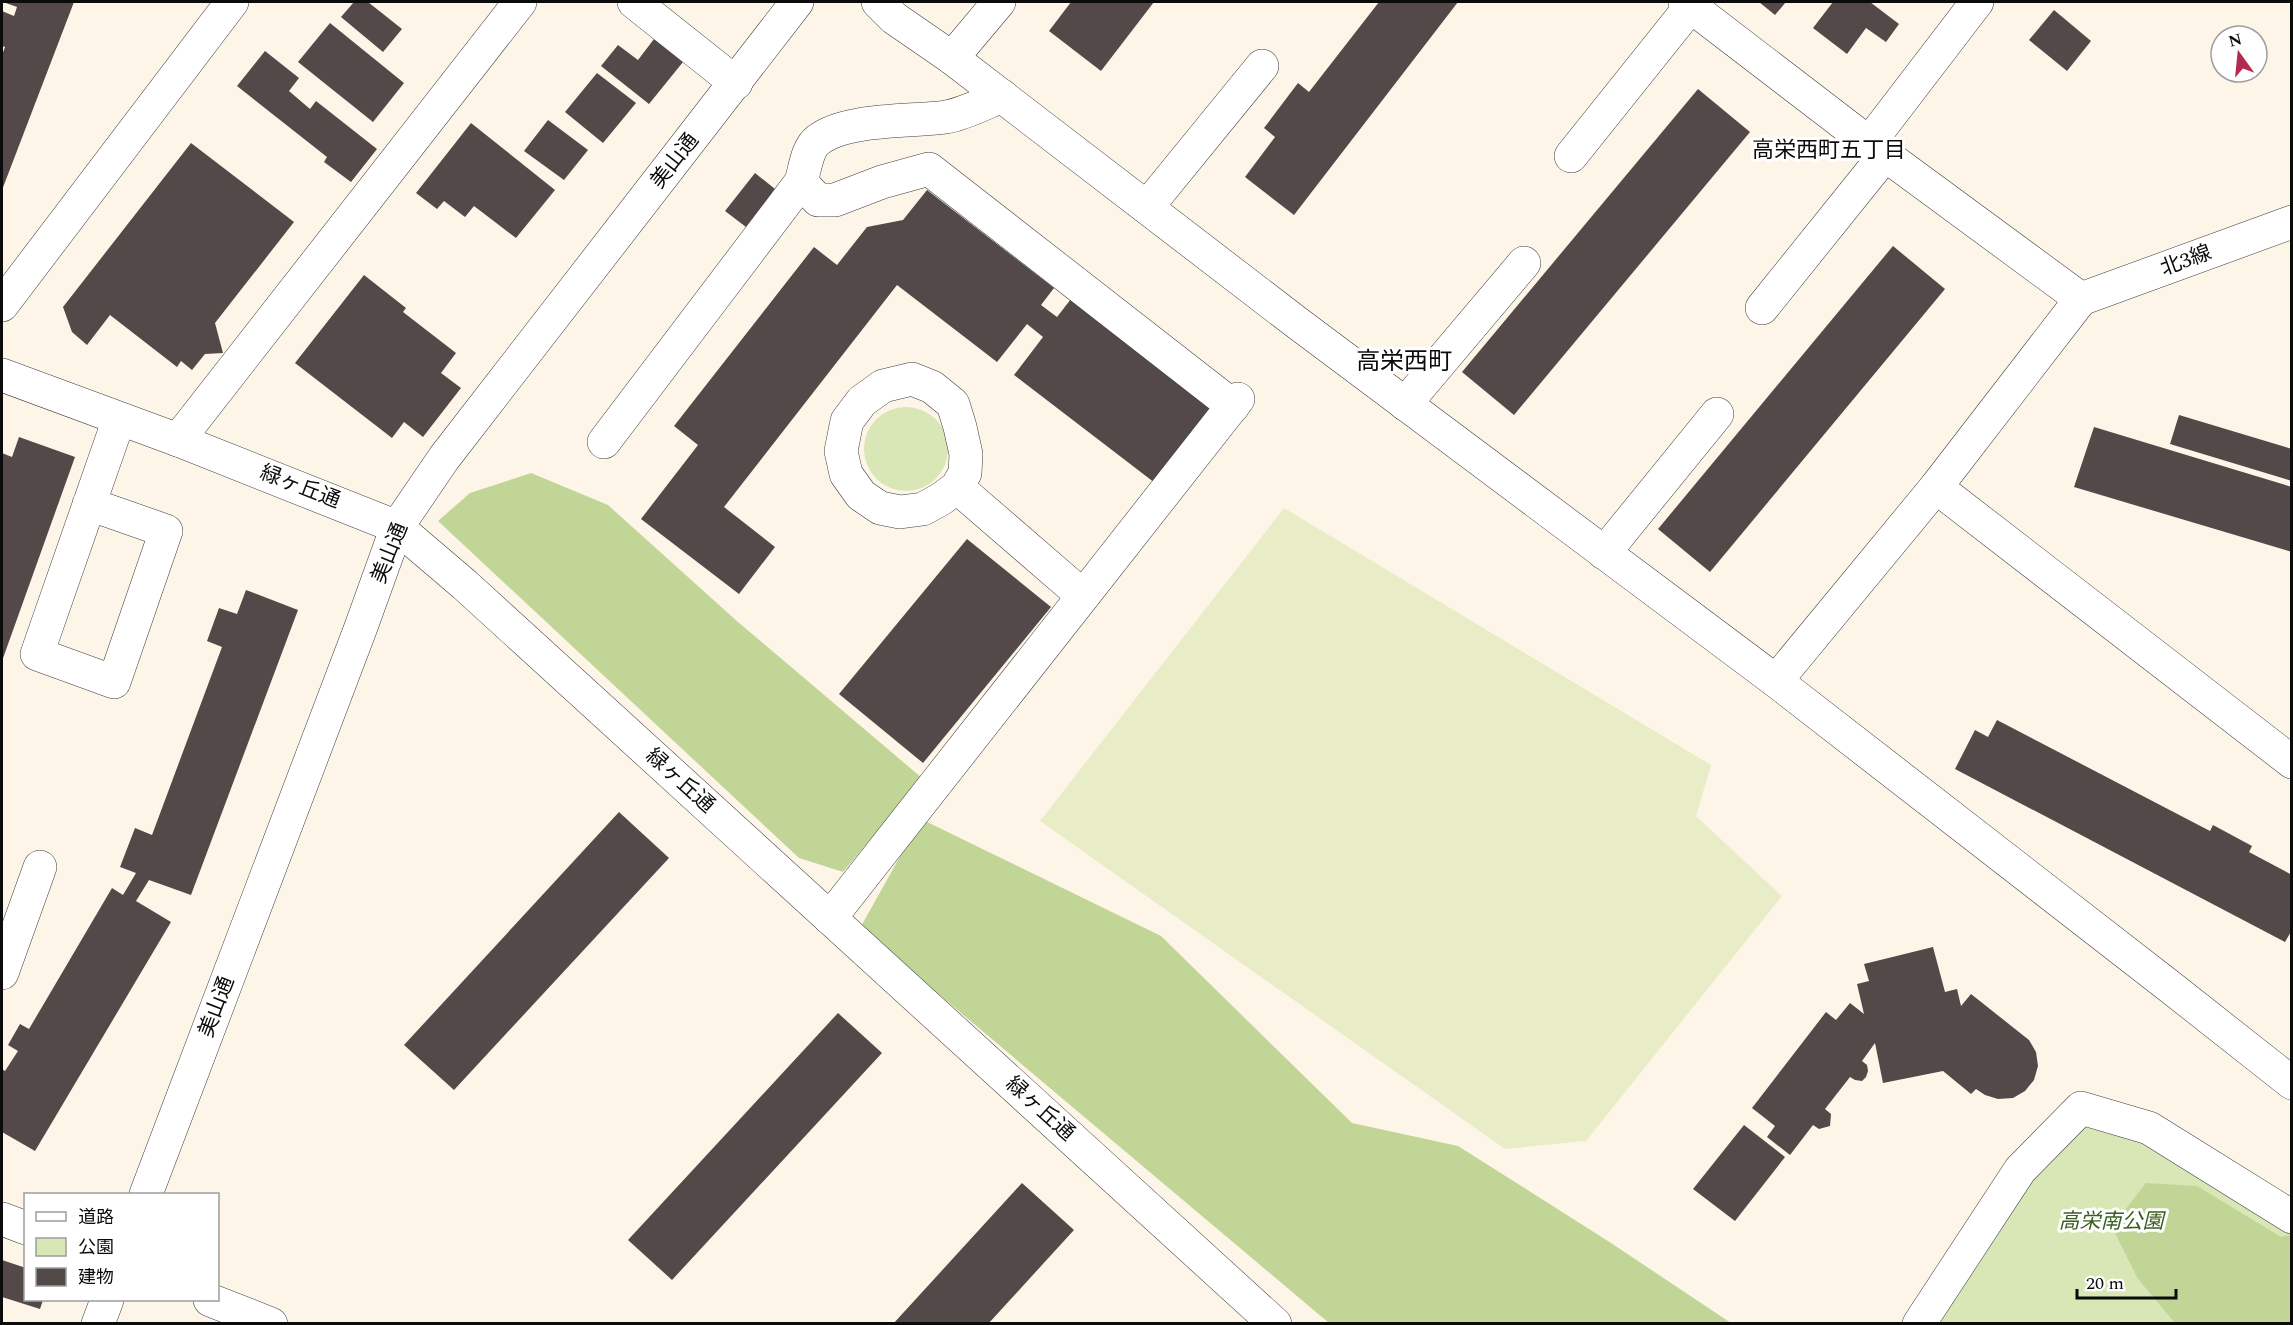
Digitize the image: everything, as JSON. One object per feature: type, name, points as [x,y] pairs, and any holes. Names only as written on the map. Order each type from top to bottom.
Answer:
[{"type":"street","points":[[2,305],[232,2]]},
{"type":"street","points":[[178,440],[520,2]]},
{"type":"street","points":[[634,2],[736,83]]},
{"type":"street","name":"美山通","points":[[146,1193],[397,527],[444,458],[797,2]]},
{"type":"street","points":[[878,2],[894,18],[952,58],[1405,404],[1776,681],[2292,1083]]},
{"type":"street","points":[[952,58],[999,2]]},
{"type":"street","points":[[1762,308],[1877,149],[1977,2]]},
{"type":"street","points":[[1571,156],[1688,4],[1877,149],[2081,300],[1936,487],[1776,681]]},
{"type":"street","points":[[1147,207],[1262,66]]},
{"type":"street","points":[[604,442],[801,182],[808,158],[817,141],[837,131],[874,123],[948,117],[1002,96]]},
{"type":"street","points":[[801,182],[818,200],[835,200],[882,182],[929,169],[1236,402],[830,918]]},
{"type":"street","name":"北3線","points":[[2081,300],[2292,222]]},
{"type":"street","points":[[1405,404],[1524,263]]},
{"type":"street","name":"緑ヶ丘通","points":[[2,375],[178,440],[397,527],[474,593],[1275,1323]]},
{"type":"street","points":[[1604,553],[1717,414]]},
{"type":"street","points":[[89,504],[166,531],[114,682],[37,654],[89,504],[119,418]]},
{"type":"street","points":[[957,487],[1083,596]]},
{"type":"street","points":[[1936,487],[2292,762]]},
{"type":"street","points":[[2,973],[40,867]]},
{"type":"street","points":[[1919,1323],[2020,1170],[2081,1108],[2149,1128],[2292,1217]]},
{"type":"street","points":[[2,1220],[24,1227]]},
{"type":"street","points":[[98,1323],[105,1301]]},
{"type":"street","points":[[215,1301],[271,1323]]},
{"type":"green space","points":[[906,407],[922,410],[936,419],[945,433],[948,449],[945,465],[936,479],[922,488],[906,491],[890,488],[876,479],[867,465],[864,449],[867,433],[876,419],[890,410]]},
{"type":"green space","points":[[531,473],[608,505],[738,622],[922,778],[843,872],[799,858],[438,521],[470,493]]},
{"type":"green space","points":[[1284,508],[1711,765],[1696,816],[1782,896],[1586,1141],[1505,1149],[1040,821]]},
{"type":"green space","points":[[921,819],[1161,936],[1352,1123],[1458,1146],[1611,1243],[1731,1323],[1329,1323],[860,928]]},
{"type":"green space","name":"高栄南公園","points":[[2081,1108],[2291,1217],[2291,1323],[1919,1324]]},
{"type":"green space","points":[[2146,1183],[2197,1186],[2281,1237],[2291,1235],[2291,1323],[2175,1323],[2138,1279],[2112,1227]]},
{"type":"building","points":[[3,2],[74,2],[2,190],[2,55],[5,47],[2,46],[2,11],[14,16],[17,7]]},
{"type":"building","points":[[354,2],[368,2],[402,29],[383,52],[341,17]]},
{"type":"building","points":[[1071,2],[1154,2],[1101,71],[1049,31]]},
{"type":"building","points":[[1379,2],[1458,2],[1294,215],[1245,177],[1275,137],[1264,128],[1298,83],[1309,92]]},
{"type":"building","points":[[1759,2],[1786,2],[1775,15]]},
{"type":"building","points":[[1833,2],[1870,2],[1899,24],[1886,42],[1866,28],[1847,54],[1813,28]]},
{"type":"building","points":[[2054,10],[2091,41],[2067,71],[2029,40]]},
{"type":"building","points":[[330,23],[404,83],[373,122],[298,62]]},
{"type":"building","points":[[654,39],[683,62],[649,104],[601,66],[618,45],[638,60]]},
{"type":"building","points":[[265,51],[299,78],[289,91],[310,109],[316,101],[377,149],[351,182],[324,162],[327,157],[237,86]]},
{"type":"building","points":[[597,73],[636,103],[603,143],[565,112]]},
{"type":"building","points":[[1698,89],[1750,132],[1514,415],[1462,372]]},
{"type":"building","points":[[548,120],[588,150],[564,180],[524,151]]},
{"type":"building","points":[[471,123],[555,190],[516,238],[474,206],[465,217],[444,201],[437,209],[416,193]]},
{"type":"building","points":[[191,143],[294,222],[215,323],[223,353],[205,354],[192,370],[181,361],[177,367],[110,315],[87,345],[72,332],[63,307]]},
{"type":"building","points":[[755,173],[775,189],[746,227],[725,211]]},
{"type":"building","points":[[927,190],[1054,288],[1041,305],[1057,317],[1071,299],[1212,409],[1155,483],[1014,375],[1043,337],[1027,324],[997,362],[897,285],[724,507],[775,547],[739,594],[641,519],[698,445],[674,426],[814,247],[837,265],[867,227],[903,220]]},
{"type":"building","points":[[1893,246],[1945,289],[1710,572],[1658,529]]},
{"type":"building","points":[[364,275],[406,308],[403,312],[456,353],[441,373],[461,388],[423,437],[404,422],[392,438],[295,363]]},
{"type":"building","points":[[2179,415],[2292,449],[2292,481],[2170,444]]},
{"type":"building","points":[[2094,427],[2292,487],[2292,552],[2074,487]]},
{"type":"building","points":[[19,437],[75,457],[2,661],[2,453],[12,457]]},
{"type":"building","points":[[967,539],[1051,607],[923,763],[839,694]]},
{"type":"building","points":[[246,590],[298,610],[191,895],[149,880],[136,901],[171,922],[35,1151],[2,1132],[2,1069],[5,1071],[18,1051],[8,1045],[20,1024],[29,1029],[112,888],[123,895],[136,873],[120,867],[135,828],[152,835],[222,647],[207,641],[219,608],[237,614]]},
{"type":"building","points":[[1997,720],[2210,831],[2213,825],[2252,846],[2249,852],[2292,875],[2292,930],[2285,942],[1955,769],[1975,730],[1988,737]]},
{"type":"building","points":[[619,812],[669,858],[454,1090],[404,1045]]},
{"type":"building","points":[[1933,947],[1945,992],[1957,989],[1961,1006],[1971,994],[2029,1040],[2036,1052],[2038,1066],[2034,1080],[2025,1091],[2013,1098],[1998,1099],[1976,1089],[1971,1094],[1943,1071],[1883,1083],[1875,1043],[1862,1061],[1867,1065],[1866,1077],[1862,1081],[1850,1077],[1825,1109],[1831,1114],[1830,1126],[1819,1129],[1813,1125],[1790,1155],[1767,1137],[1775,1126],[1752,1108],[1826,1012],[1836,1020],[1850,1003],[1864,1014],[1857,984],[1869,981],[1864,964]]},
{"type":"building","points":[[838,1013],[882,1053],[672,1280],[628,1240]]},
{"type":"building","points":[[1744,1125],[1785,1157],[1735,1221],[1693,1189]]},
{"type":"building","points":[[1022,1183],[1074,1230],[988,1324],[893,1324]]},
{"type":"building","points":[[2,1260],[24,1267],[24,1301],[43,1301],[40,1309],[2,1297]]},
{"type":"district","name":"高栄西町五丁目","points":[[1829,150]]},
{"type":"district","name":"高栄西町","points":[[1404,362]]}]
